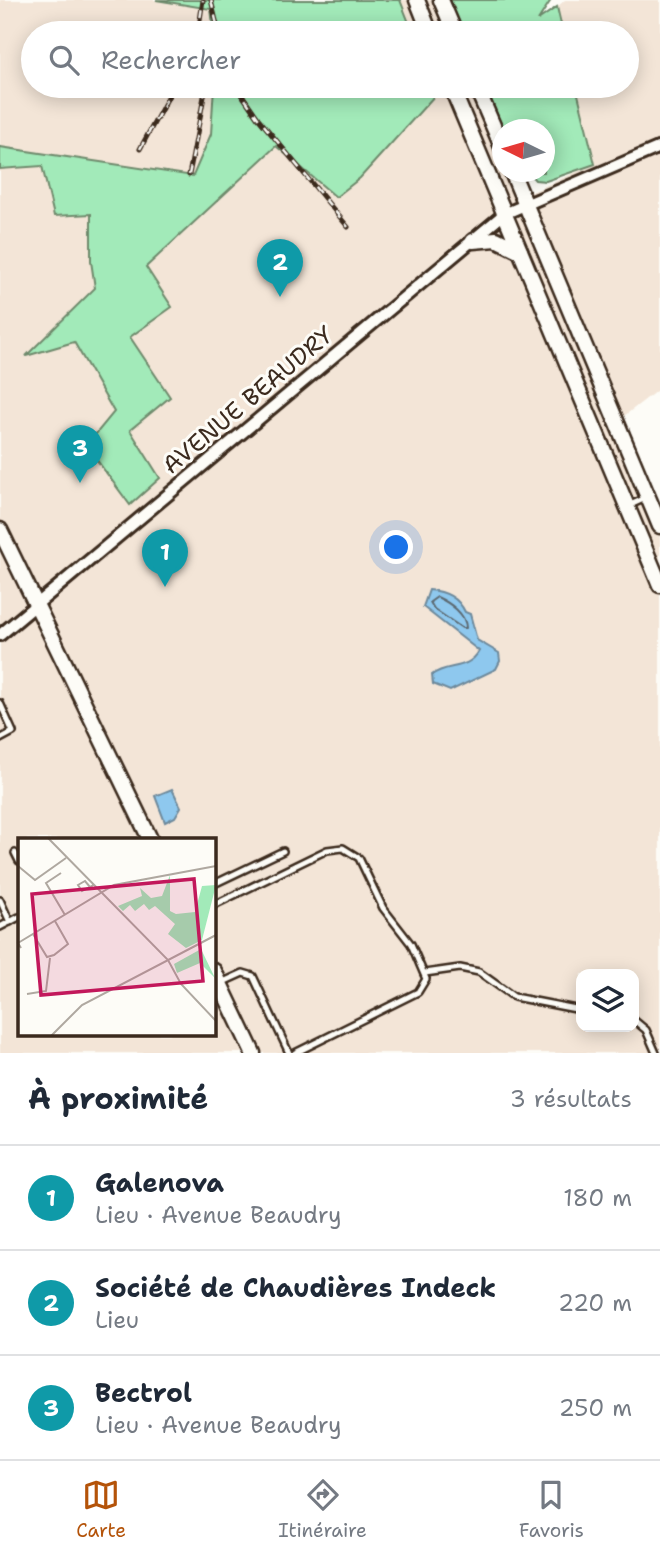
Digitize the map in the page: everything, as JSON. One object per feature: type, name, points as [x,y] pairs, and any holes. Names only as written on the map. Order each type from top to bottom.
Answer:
[{"type":"main road","points":[[417,0],[425,21]]},
{"type":"main road","points":[[441,0],[450,21]]},
{"type":"main road","points":[[456,98],[660,585]]},
{"type":"main road","points":[[481,98],[492,125]]},
{"type":"main road","points":[[516,182],[660,526]]},
{"type":"main road","points":[[473,241],[496,239],[521,251]]},
{"type":"main road","points":[[0,530],[150,838]]},
{"type":"main road","points":[[217,977],[253,1053]]},
{"type":"street","name":"AVENUE BEAUDRY","points":[[0,635],[504,214],[660,147]]},
{"type":"lane","points":[[628,506],[648,496]]},
{"type":"lane","points":[[0,704],[13,732],[0,739]]},
{"type":"lane","points":[[215,905],[327,850],[343,848],[359,858],[383,908],[411,944],[425,973],[424,986],[418,992],[295,1053]]},
{"type":"lane","points":[[215,884],[283,850]]},
{"type":"lane","points":[[15,853],[18,859]]},
{"type":"lane","points":[[0,900],[10,922]]},
{"type":"lane","points":[[0,927],[18,918]]},
{"type":"lane","points":[[425,973],[460,968],[479,972],[514,997],[576,1009]]},
{"type":"lane","points":[[217,977],[243,973],[253,976],[289,1053]]},
{"type":"lane","points":[[639,1024],[646,1030],[656,1053]]},
{"type":"shaded area","points":[[0,0],[445,0],[454,21],[21,21],[21,98],[485,98],[493,119],[492,182],[519,182],[525,195],[594,164],[579,98],[639,98],[639,21],[560,21],[557,7],[565,0],[660,0],[660,388],[624,416],[660,503],[660,1053],[0,1053]]},
{"type":"green space","points":[[156,0],[400,0],[408,21],[212,21],[211,9]]},
{"type":"green space","points":[[450,0],[551,0],[538,20],[557,7],[560,21],[458,21]]},
{"type":"green space","points":[[213,98],[432,98],[360,178],[336,197],[276,146],[146,267],[172,307],[130,337],[170,397],[130,430],[160,478],[130,505],[91,452],[95,435],[114,412],[74,342],[26,356],[95,288],[91,261],[91,214],[54,216],[42,166],[0,169],[0,147],[193,176],[211,134]]},
{"type":"green space","points":[[490,98],[579,98],[595,164],[555,178],[555,119],[499,119]]},
{"type":"water","points":[[429,590],[451,596],[470,614],[477,640],[499,653],[500,661],[496,669],[450,691],[433,684],[432,675],[469,662],[479,651],[423,607]]},
{"type":"water","points":[[172,789],[181,807],[175,817],[165,822],[155,796]]},
{"type":"railway","points":[[200,21],[203,0]]},
{"type":"railway","points":[[211,0],[216,21]]},
{"type":"railway","points":[[140,149],[168,98]]},
{"type":"railway","points":[[189,175],[204,98]]},
{"type":"railway","points":[[244,98],[348,227]]},
{"type":"place","name":"Société de Chaudières Indeck","points":[[280,297]]},
{"type":"place","name":"Bectrol","points":[[80,483]]},
{"type":"place","name":"Galenova","points":[[165,587]]}]
